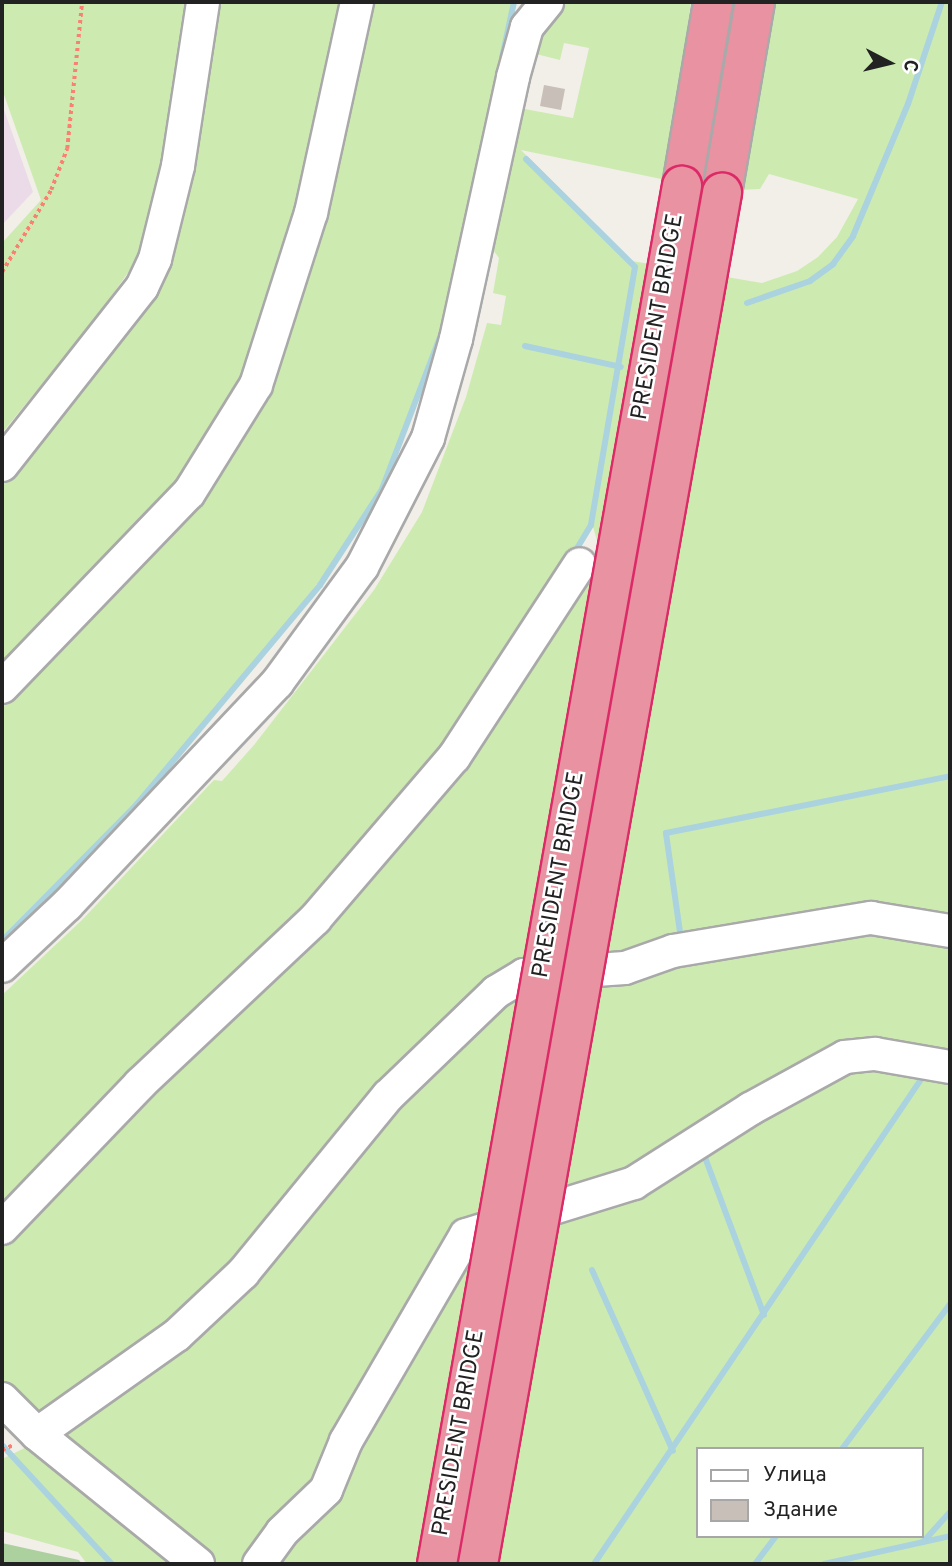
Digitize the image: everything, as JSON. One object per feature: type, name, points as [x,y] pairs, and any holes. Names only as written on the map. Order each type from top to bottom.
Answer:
[{"type":"highway","name":"PRESIDENT BRIDGE","points":[[437,1564],[713,2]]},
{"type":"highway","name":"PRESIDENT BRIDGE","points":[[478,1564],[755,2]]},
{"type":"lane","points":[[2,465],[142,287],[155,258],[178,166],[202,2]]},
{"type":"lane","points":[[2,687],[189,494],[256,385],[311,212],[357,2]]},
{"type":"lane","points":[[2,966],[67,905],[277,683],[362,567],[428,438],[456,338],[513,77],[527,27],[547,2]]},
{"type":"lane","points":[[2,1228],[139,1084],[315,919],[454,757],[580,564]]},
{"type":"lane","points":[[37,1434],[177,1335],[243,1273],[388,1096],[496,992],[524,975],[625,968],[673,951],[871,918],[950,931]]},
{"type":"lane","points":[[259,1564],[282,1532],[326,1490],[346,1441],[466,1235],[634,1183],[750,1109],[845,1058],[875,1054],[950,1067]]},
{"type":"lane","points":[[2,1399],[37,1434],[198,1564]]},
{"type":"path","points":[[2,272],[51,190],[67,149],[82,2]]},
{"type":"shaded area","points":[[2,104],[33,192],[2,225]]},
{"type":"green space","points":[[2,2],[193,2],[172,139],[142,253],[95,319],[2,433],[2,243],[41,200],[2,89]]},
{"type":"green space","points":[[212,2],[345,2],[304,187],[250,371],[171,495],[2,671],[2,481],[138,307]]},
{"type":"green space","points":[[362,2],[513,2],[460,255],[440,332],[405,433],[380,488],[349,541],[281,632],[137,801],[2,939],[2,699],[243,422]]},
{"type":"green space","points":[[554,2],[691,2],[666,180],[521,150],[632,261],[762,283],[797,271],[818,257],[837,237],[858,199],[769,174],[760,189],[738,190],[776,2],[950,2],[950,923],[631,955],[542,958],[182,1317],[39,1420],[2,1384],[2,1236],[485,728],[599,547],[593,527],[471,719],[366,851],[2,1217],[2,995],[82,920],[214,780],[222,781],[254,745],[374,590],[422,512],[466,397],[487,323],[501,325],[506,296],[493,293],[499,258],[484,238],[509,106],[573,118],[589,48],[564,43],[560,60],[532,53]]},
{"type":"green space","points":[[844,932],[950,939],[950,1057],[868,1042],[619,1177],[463,1222],[444,1239],[335,1433],[315,1482],[272,1522],[241,1564],[211,1564],[53,1434],[126,1384],[391,1106],[509,995]]},
{"type":"green space","points":[[862,1062],[950,1076],[950,1564],[274,1564],[349,1462],[474,1242]]},
{"type":"green space","points":[[37,1442],[186,1564],[87,1564],[78,1552],[2,1531],[2,1459]]},
{"type":"green space","points":[[2,1543],[79,1560],[82,1564],[2,1564]]},
{"type":"building","points":[[544,85],[565,89],[561,110],[540,106]]},
{"type":"waterway","points":[[502,58],[514,2]]},
{"type":"waterway","points":[[747,303],[810,281],[833,264],[853,236],[908,104],[942,2]]},
{"type":"waterway","points":[[526,159],[635,267],[591,525],[573,555]]},
{"type":"waterway","points":[[2,941],[137,804],[320,585],[382,489],[442,332]]},
{"type":"waterway","points":[[525,346],[621,367]]},
{"type":"waterway","points":[[681,939],[666,833],[950,776]]},
{"type":"waterway","points":[[594,1564],[926,1072]]},
{"type":"waterway","points":[[703,1152],[764,1315]]},
{"type":"waterway","points":[[592,1270],[673,1451]]},
{"type":"waterway","points":[[843,1447],[950,1304]]},
{"type":"waterway","points":[[2,1445],[112,1564]]},
{"type":"waterway","points":[[923,1542],[950,1512]]},
{"type":"waterway","points":[[824,1564],[950,1536]]},
{"type":"waterway","points":[[755,1564],[774,1538]]}]
